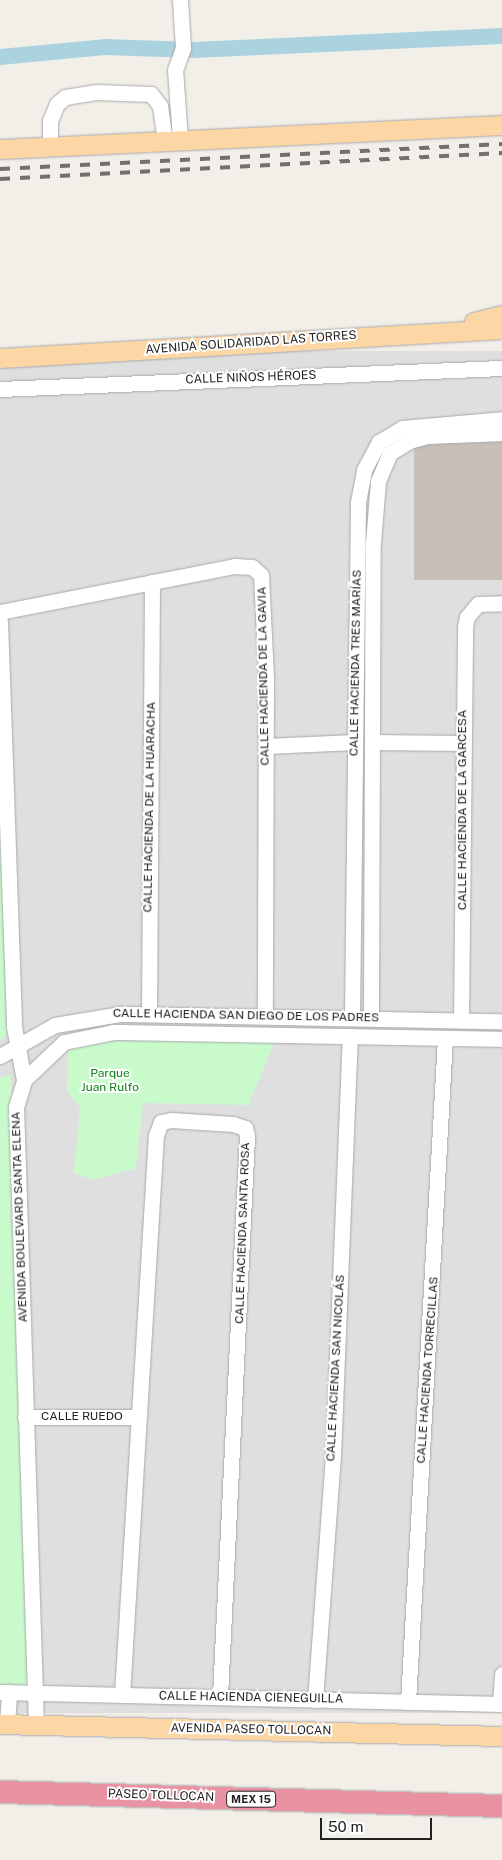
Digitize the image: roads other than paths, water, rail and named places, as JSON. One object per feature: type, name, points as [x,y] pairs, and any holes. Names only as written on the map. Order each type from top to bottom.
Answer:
[{"type":"highway","name":"PASEO TOLLOCAN","points":[[0,1792],[502,1806]]},
{"type":"main road","points":[[0,149],[502,126]]},
{"type":"main road","points":[[439,332],[502,315]]},
{"type":"main road","name":"AVENIDA SOLIDARIDAD LAS TORRES","points":[[0,358],[502,329]]},
{"type":"main road","name":"AVENIDA PASEO TOLLOCAN","points":[[4,1724],[502,1736]]},
{"type":"street","points":[[172,140],[175,70],[184,43],[180,0]]},
{"type":"street","points":[[50,146],[50,121],[57,104],[65,96],[96,92],[152,94],[160,106],[172,140]]},
{"type":"street","name":"CALLE NIÑOS HÉROES","points":[[0,388],[502,368]]},
{"type":"street","points":[[385,447],[391,433],[416,425],[502,419]]},
{"type":"street","points":[[385,447],[428,436],[502,433]]},
{"type":"street","name":"CALLE HACIENDA TRES MARÍAS","points":[[352,1016],[354,742],[364,675],[374,501],[385,447]]},
{"type":"street","name":"CALLE HACIENDA DE LA GAVIA","points":[[0,612],[235,566],[252,567],[261,575],[266,746],[265,1016]]},
{"type":"street","name":"CALLE HACIENDA DE LA HUARACHA","points":[[149,1014],[152,582]]},
{"type":"street","name":"CALLE HACIENDA DE LA GARCESA","points":[[461,1020],[462,743],[465,627],[471,610],[478,604],[502,603]]},
{"type":"street","name":"AVENIDA BOULEVARD SANTA ELENA","points":[[0,621],[16,1046],[24,1080],[16,1107],[36,1725]]},
{"type":"street","name":"CALLE HACIENDA TRES MARÍAS","points":[[364,675],[372,742],[371,1017]]},
{"type":"street","points":[[266,746],[354,742]]},
{"type":"street","points":[[372,742],[462,743]]},
{"type":"street","points":[[354,832],[372,831]]},
{"type":"street","name":"CALLE HACIENDA SAN DIEGO DE LOS PADRES","points":[[0,1056],[42,1030],[70,1020],[149,1014],[352,1016],[502,1021]]},
{"type":"street","points":[[218,1015],[218,1034]]},
{"type":"street","name":"CALLE HACIENDA SAN DIEGO DE LOS PADRES","points":[[24,1080],[56,1047],[74,1037],[112,1032],[502,1039]]},
{"type":"street","name":"CALLE HACIENDA SAN NICOLÁS","points":[[315,1700],[333,1456],[350,1036]]},
{"type":"street","name":"CALLE HACIENDA TORRECILLAS","points":[[408,1702],[445,1038]]},
{"type":"street","name":"CALLE HACIENDA SANTA ROSA","points":[[122,1695],[138,1417],[159,1127],[171,1120],[240,1126],[247,1136],[242,1290],[220,1697]]},
{"type":"street","name":"CALLE RUEDO","points":[[26,1417],[138,1417]]},
{"type":"street","points":[[501,1704],[502,1674]]},
{"type":"street","points":[[4,1692],[4,1724]]},
{"type":"street","name":"CALLE HACIENDA CIENEGUILLA","points":[[4,1692],[501,1704]]},
{"type":"waterway","points":[[0,57],[105,47],[193,50],[502,36]]},
{"type":"railway","points":[[0,169],[502,144]]},
{"type":"railway","points":[[0,179],[502,153]]},
{"type":"park label","name":"Parque Juan Rulfo","points":[[110,1081]]}]
